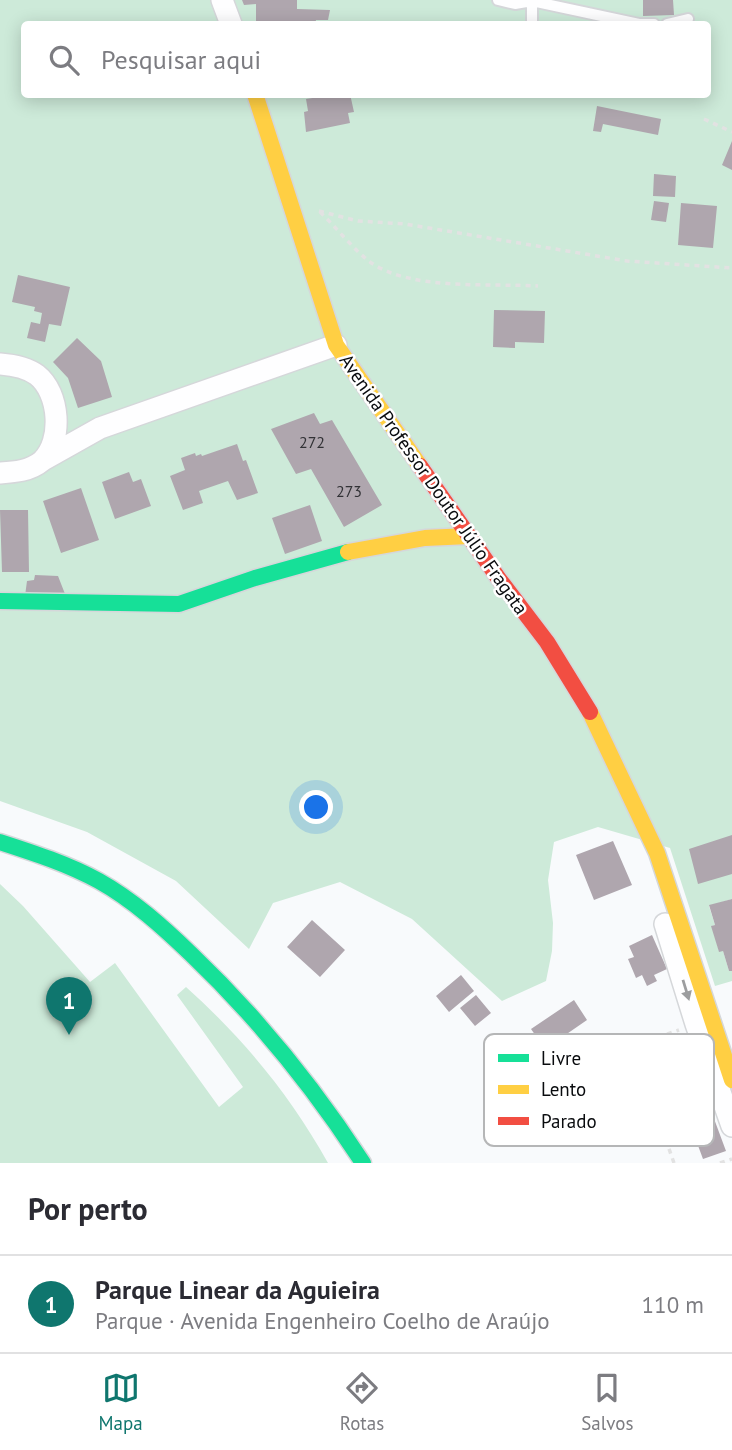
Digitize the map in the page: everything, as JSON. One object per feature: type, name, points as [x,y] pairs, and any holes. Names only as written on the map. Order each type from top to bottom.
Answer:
[{"type":"street","points":[[222,0],[230,21]]},
{"type":"street","name":"Avenida Professor Doutor Júlio Fragata","points":[[256,98],[336,345],[469,536],[547,642],[588,707],[657,853],[732,1080]]},
{"type":"street","points":[[0,472],[29,469],[100,428],[336,345]]},
{"type":"street","points":[[0,364],[17,366],[37,376],[46,386],[56,415],[51,447],[43,460]]},
{"type":"street","points":[[56,415],[74,426],[100,428]]},
{"type":"street","points":[[0,601],[179,604],[360,548],[425,538],[469,536]]},
{"type":"street","points":[[0,842],[42,856],[99,881],[166,930],[233,992],[272,1036],[329,1109],[363,1163]]},
{"type":"street","name":"Avenida Professor Doutor Júlio Fragata","points":[[657,853],[656,895],[700,1034]]},
{"type":"street","name":"Avenida Professor Doutor Júlio Fragata","points":[[714,1075],[732,1126]]},
{"type":"lane","points":[[498,0],[515,4],[532,0],[626,21]]},
{"type":"lane","points":[[532,0],[532,21]]},
{"type":"lane","points":[[680,21],[688,19]]},
{"type":"path","points":[[704,119],[732,132]]},
{"type":"path","points":[[290,204],[358,220],[405,224],[627,261],[732,268]]},
{"type":"path","points":[[319,211],[369,261],[392,273],[412,279],[449,284],[538,286]]},
{"type":"path","points":[[666,1034],[696,1024]]},
{"type":"path","points":[[668,1146],[674,1163]]},
{"type":"path","points":[[720,1163],[732,1158]]},
{"type":"green space","points":[[0,0],[732,0],[732,899],[709,906],[719,951],[723,951],[729,971],[732,971],[732,981],[715,986],[670,848],[598,827],[554,842],[548,880],[553,923],[552,951],[546,981],[502,1001],[412,919],[340,882],[273,903],[249,949],[176,881],[87,832],[0,801]]},
{"type":"green space","points":[[0,884],[90,982],[115,963],[219,1107],[243,1087],[177,995],[186,987],[246,1047],[282,1091],[328,1163],[0,1163]]},
{"type":"building","points":[[242,0],[297,0],[297,9],[330,10],[328,20],[256,21],[256,4],[244,5]]},
{"type":"building","points":[[643,0],[673,0],[674,15],[643,16]]},
{"type":"building","points":[[351,98],[354,112],[348,113],[350,123],[306,132],[306,99]]},
{"type":"building","points":[[597,106],[661,119],[658,135],[603,124],[601,132],[593,131]]},
{"type":"building","points":[[732,141],[732,170],[722,165]]},
{"type":"building","points":[[654,174],[676,176],[675,197],[653,196]]},
{"type":"building","points":[[654,201],[669,203],[666,222],[651,220]]},
{"type":"building","points":[[681,203],[717,206],[713,248],[678,245]]},
{"type":"building","points":[[18,275],[70,287],[61,326],[49,324],[45,342],[27,338],[31,322],[40,324],[42,313],[34,311],[35,307],[12,302]]},
{"type":"building","points":[[494,310],[545,311],[544,343],[515,342],[515,348],[493,347]]},
{"type":"building","points":[[77,338],[101,361],[112,397],[78,408],[68,378],[53,362]]},
{"type":"building","points":[[314,413],[320,424],[332,420],[382,505],[344,527],[311,469],[296,474],[271,429]]},
{"type":"building","points":[[237,444],[258,493],[237,500],[228,481],[199,491],[203,503],[183,510],[170,476],[185,470],[181,458],[195,453],[196,456],[202,456]]},
{"type":"building","points":[[129,472],[133,482],[141,479],[151,506],[115,519],[102,482]]},
{"type":"building","points":[[81,488],[99,540],[61,553],[43,501]]},
{"type":"building","points":[[310,505],[322,541],[285,554],[272,518]]},
{"type":"building","points":[[0,510],[28,510],[29,572],[2,572]]},
{"type":"building","points":[[35,575],[58,576],[67,599],[25,596],[27,581],[34,580]]},
{"type":"building","points":[[732,835],[732,874],[698,884],[689,849]]},
{"type":"building","points":[[613,841],[632,885],[594,900],[576,855]]},
{"type":"building","points":[[732,899],[732,971],[729,971],[723,951],[719,952],[711,926],[715,925],[709,905]]},
{"type":"building","points":[[312,920],[345,950],[320,977],[287,947]]},
{"type":"building","points":[[652,935],[667,969],[654,975],[657,981],[647,986],[642,975],[636,978],[628,959],[634,957],[629,946]]},
{"type":"building","points":[[461,975],[474,991],[449,1012],[436,996]]},
{"type":"building","points":[[476,995],[491,1013],[475,1026],[460,1008]]},
{"type":"building","points":[[574,1000],[587,1020],[567,1034],[534,1034],[531,1029]]},
{"type":"building","points":[[714,1119],[726,1151],[703,1159],[698,1146],[714,1146]]},
{"type":"traffic: fast","points":[[0,601],[179,604],[255,578],[348,552]]},
{"type":"traffic: fast","points":[[0,842],[51,859],[99,881],[159,924],[215,978],[261,1028],[304,1080],[363,1163]]},
{"type":"traffic: slow","points":[[256,98],[336,345],[420,466]]},
{"type":"traffic: slow","points":[[348,552],[425,538],[469,536]]},
{"type":"traffic: slow","points":[[590,712],[657,853],[732,1080]]},
{"type":"traffic: jam","points":[[420,466],[547,642],[590,712]]},
{"type":"place","name":"Parque Linear da Aguieira","points":[[69,1035]]}]
